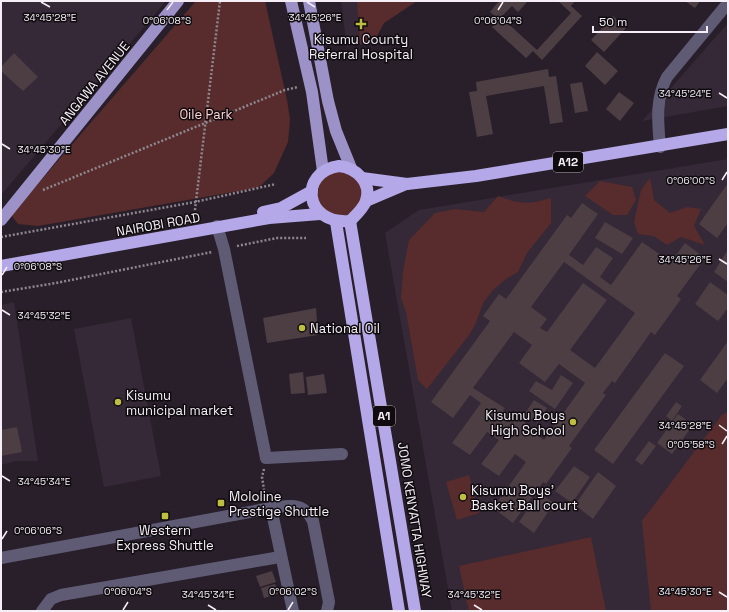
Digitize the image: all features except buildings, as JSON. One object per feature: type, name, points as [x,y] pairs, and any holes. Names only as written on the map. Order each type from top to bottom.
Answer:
[{"type":"highway","name":"A12","points":[[407,184],[524,169],[660,147],[728,134]]},
{"type":"highway","points":[[339,166],[351,168],[362,178],[366,185],[366,201],[362,208],[350,221],[336,222],[320,214],[312,199],[312,190],[314,182],[323,171],[328,168],[339,166]]},
{"type":"highway","points":[[362,178],[407,184]]},
{"type":"highway","points":[[366,201],[407,184]]},
{"type":"highway","name":"NAIROBI ROAD","points":[[1,265],[281,208],[312,190]]},
{"type":"highway","name":"NAIROBI ROAD","points":[[1,265],[217,226],[269,218],[320,214]]},
{"type":"highway","name":"JOMO KENYATTA HIGHWAY","points":[[350,221],[416,611]]},
{"type":"highway","name":"A1","points":[[336,222],[365,396],[379,495],[400,611]]},
{"type":"highway","points":[[379,495],[396,493]]},
{"type":"main road","name":"ANGAWA AVENUE","points":[[1,220],[178,1]]},
{"type":"main road","points":[[291,1],[310,83],[323,171]]},
{"type":"main road","points":[[309,1],[328,101],[336,131],[351,168]]},
{"type":"street","points":[[660,147],[658,123],[661,88],[667,77],[728,3]]},
{"type":"street","points":[[217,226],[224,249],[266,458],[342,454]]},
{"type":"street","points":[[1,558],[269,508],[296,506],[309,513],[313,521],[329,602],[327,611]]},
{"type":"street","points":[[269,508],[293,611]]},
{"type":"street","points":[[42,611],[50,599],[61,595],[280,557]]},
{"type":"path","points":[[194,226],[195,202],[220,1]]},
{"type":"path","points":[[38,192],[285,90],[310,83]]},
{"type":"path","points":[[1,237],[195,202],[276,184]]},
{"type":"path","points":[[1,292],[56,283],[277,238],[306,238]]},
{"type":"path","points":[[266,458],[262,477],[269,508]]},
{"type":"shaded area","points":[[1,1],[166,1],[1,195]]},
{"type":"shaded area","name":"Kisumu County Referral Hospital","points":[[341,1],[409,1],[347,48]]},
{"type":"shaded area","points":[[728,23],[728,106],[642,121]]},
{"type":"shaded area","name":"Kisumu Boys High School","points":[[728,159],[728,611],[452,611],[385,233],[419,210]]},
{"type":"shaded area","points":[[14,302],[38,461],[16,461],[1,465],[1,305]]},
{"type":"shaded area","name":"Kisumu municipal market","points":[[131,318],[161,476],[104,487],[74,329]]},
{"type":"green space","name":"Oile Park","points":[[196,1],[265,1],[290,119],[288,142],[274,173],[259,187],[239,191],[38,226],[18,224],[11,215]]},
{"type":"green space","name":"Kisumu County Referral Hospital","points":[[357,1],[417,1],[384,23],[377,36],[360,45]]},
{"type":"green space","points":[[329,170],[357,175],[364,199],[347,217],[320,211],[315,186]]},
{"type":"green space","points":[[650,178],[654,200],[670,213],[687,207],[701,209],[694,226],[705,245],[681,237],[667,245],[654,236],[638,234],[634,222],[641,190]]},
{"type":"green space","points":[[600,181],[632,187],[636,200],[627,215],[613,215],[585,196]]},
{"type":"green space","points":[[498,196],[524,203],[537,202],[551,198],[551,223],[527,253],[518,272],[506,279],[493,290],[483,303],[476,323],[469,335],[427,389],[418,380],[406,312],[401,299],[403,271],[409,240],[435,213],[455,209],[484,212]]},
{"type":"green space","points":[[728,412],[728,611],[651,611],[642,521],[722,415]]},
{"type":"green space","name":"Kisumu Boys' Basket Ball court","points":[[469,475],[479,513],[457,520],[446,482]]},
{"type":"green space","points":[[591,537],[606,611],[469,611],[459,566]]},
{"type":"place","name":"Kisumu County Referral Hospital","points":[[361,24]]},
{"type":"place","name":"National Oil","points":[[302,328]]},
{"type":"place","name":"Kisumu municipal market","points":[[118,402]]},
{"type":"place","name":"Kisumu Boys High School","points":[[573,422]]},
{"type":"place","name":"Kisumu Boys' Basket Ball court","points":[[463,497]]},
{"type":"place","name":"Mololine Prestige Shuttle","points":[[221,503]]},
{"type":"place","name":"Western Express Shuttle","points":[[165,516]]}]
